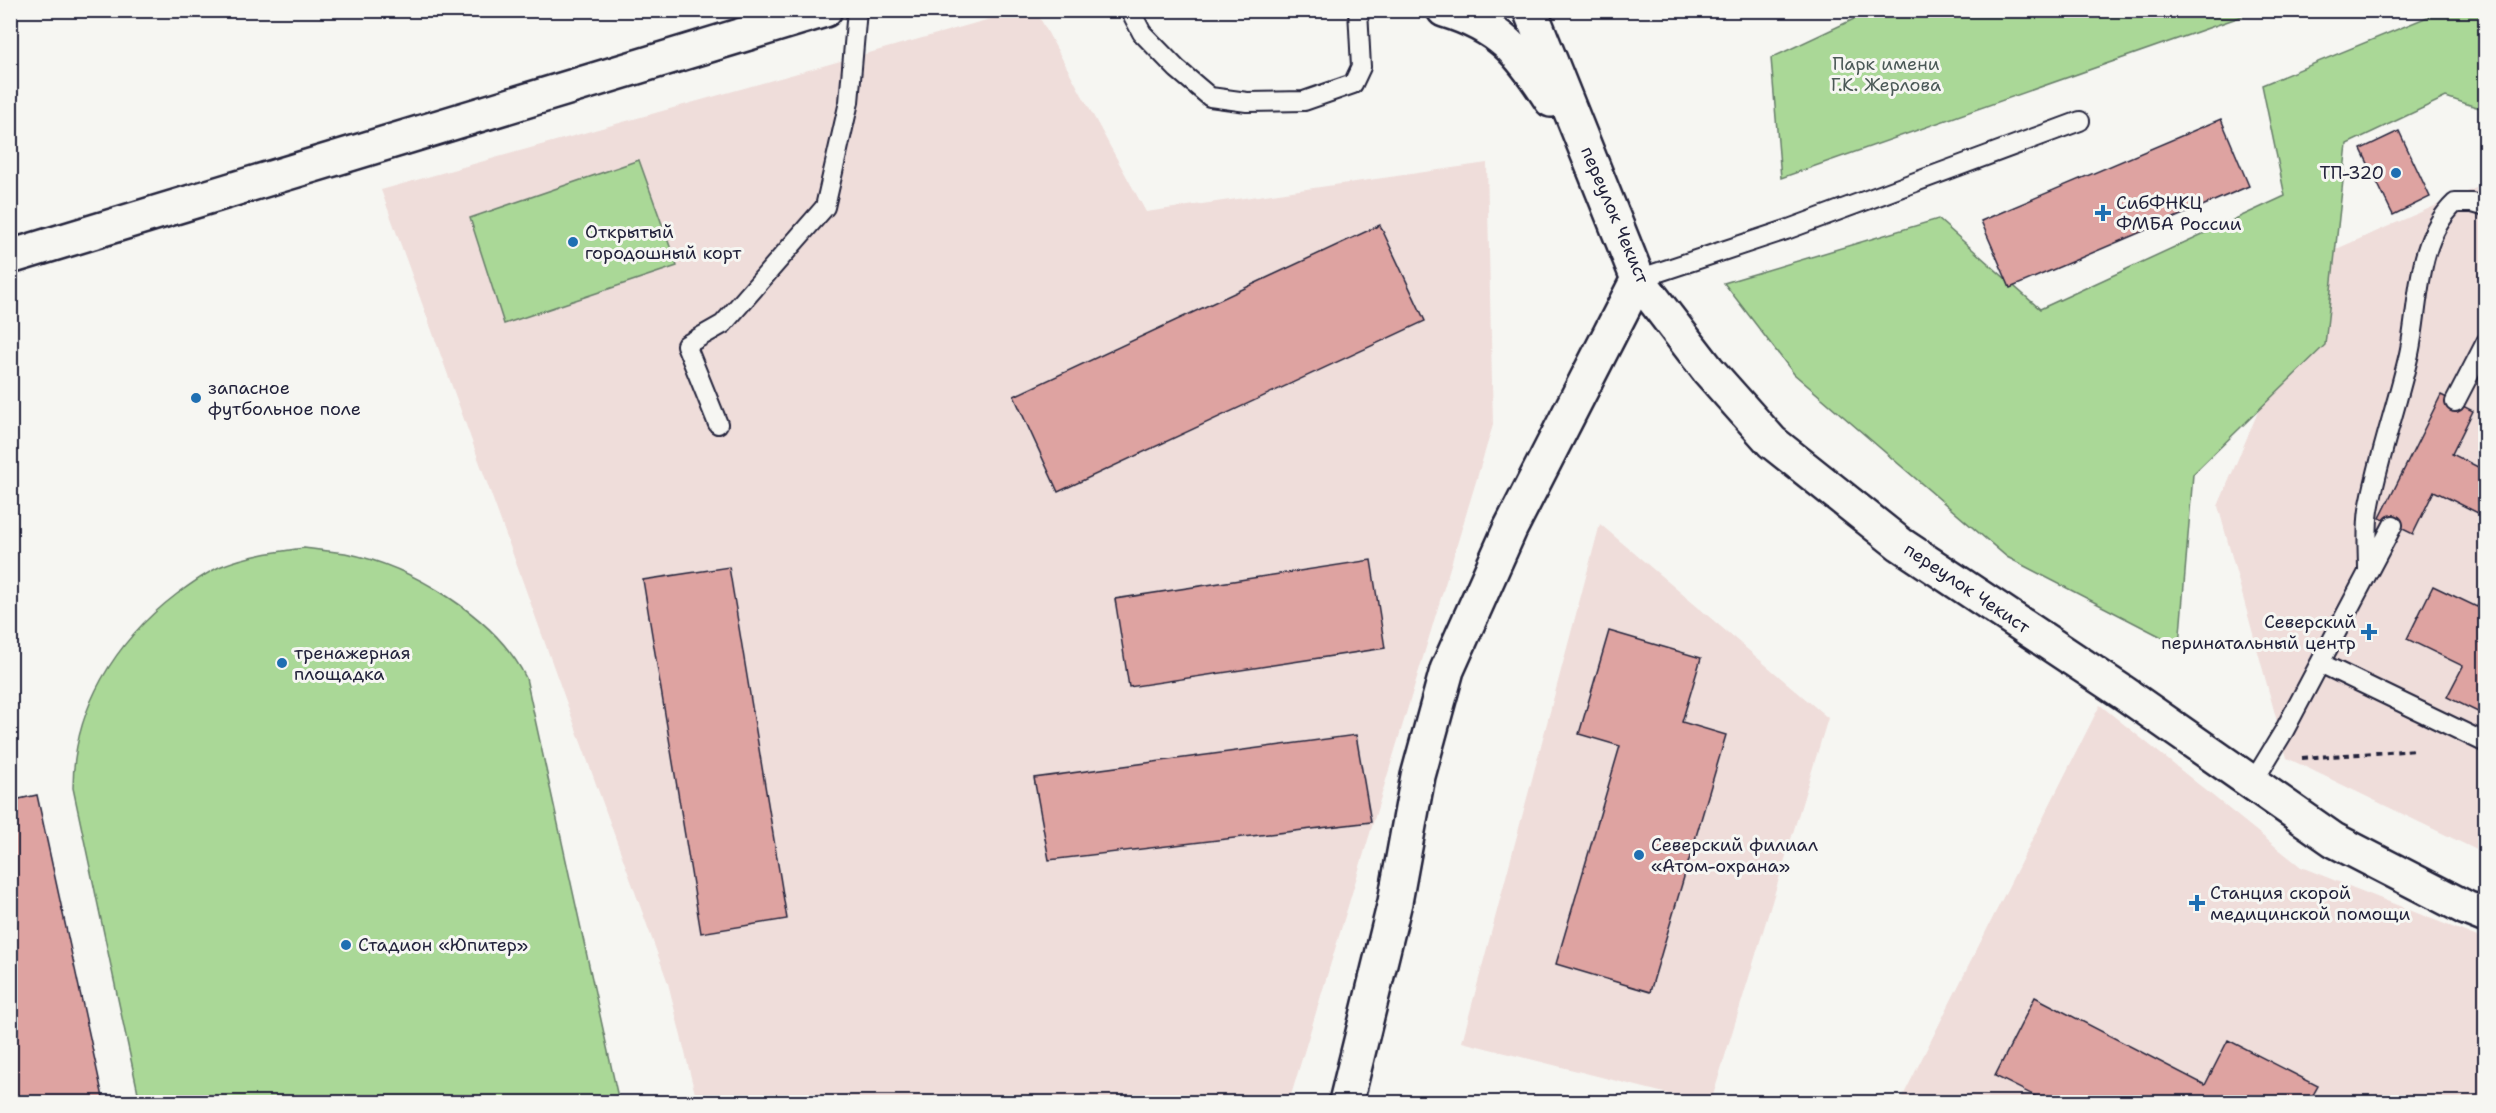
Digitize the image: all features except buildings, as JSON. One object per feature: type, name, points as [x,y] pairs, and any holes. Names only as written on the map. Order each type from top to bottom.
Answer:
[{"type":"street","points":[[10,257],[825,10]]},
{"type":"street","name":"переулок Чекист","points":[[1444,10],[1476,21],[1509,44],[1534,74],[1552,101],[1578,130]]},
{"type":"street","name":"переулок Чекист","points":[[1530,10],[1638,279],[1708,370],[1772,442],[1819,482],[1900,544],[2253,782],[2334,840],[2486,916]]},
{"type":"street","points":[[1346,1102],[1395,902],[1418,776],[1447,670],[1510,529],[1638,279]]},
{"type":"lane","points":[[718,424],[686,345],[723,324],[825,207],[849,102],[857,10]]},
{"type":"lane","points":[[1130,10],[1143,33],[1177,69],[1210,97],[1246,102],[1304,101],[1353,84],[1361,67],[1358,10]]},
{"type":"lane","points":[[1638,279],[1797,226],[2080,121]]},
{"type":"lane","points":[[2368,570],[2369,512],[2409,352],[2421,275],[2433,234],[2444,214],[2455,203],[2472,203],[2486,207]]},
{"type":"lane","points":[[2455,402],[2486,342]]},
{"type":"lane","points":[[2253,782],[2284,731],[2393,525]]},
{"type":"lane","points":[[2320,663],[2486,743]]},
{"type":"path","points":[[2295,759],[2417,750]]},
{"type":"shaded area","points":[[1022,10],[1036,11],[1146,212],[1487,163],[1493,425],[1289,1102],[697,1102],[668,983],[381,190]]},
{"type":"shaded area","name":"Северский перинатальный центр","points":[[2485,184],[2485,854],[2287,758],[2218,506],[2325,254]]},
{"type":"shaded area","points":[[1600,524],[1828,718],[1711,1102],[1700,1102],[1462,1042]]},
{"type":"shaded area","name":"Станция скорой медицинской помощи","points":[[2100,705],[2301,867],[2485,940],[2485,1102],[1900,1102]]},
{"type":"green space","name":"Парк имени Г.К. Жерлова","points":[[1871,11],[2257,11],[1781,178],[1771,58]]},
{"type":"green space","points":[[2442,11],[2485,11],[2485,110],[2446,97],[2347,144],[2325,345],[2193,474],[2179,646],[2007,557],[1794,374],[1724,283],[1938,219],[2040,309],[2285,196],[2262,85]]},
{"type":"green space","name":"Открытый городошный корт","points":[[639,160],[677,266],[504,324],[470,218]]},
{"type":"green space","name":"Стадион «Юпитер»","points":[[304,548],[345,553],[370,560],[397,569],[423,582],[473,615],[512,656],[526,678],[619,1102],[140,1102],[73,788],[75,759],[81,731],[90,704],[117,655],[135,633],[177,594],[224,565],[253,556]]},
{"type":"place","name":"ТП-320","points":[[2396,173]]},
{"type":"place","name":"СибФНКЦ ФМБА России","points":[[2103,213]]},
{"type":"place","name":"Открытый городошный корт","points":[[573,242]]},
{"type":"place","name":"запасное футбольное поле","points":[[196,398]]},
{"type":"place","name":"Северский перинатальный центр","points":[[2369,632]]},
{"type":"place","name":"тренажерная площадка","points":[[282,663]]},
{"type":"place","name":"Северский филиал «Атом-охрана»","points":[[1639,855]]},
{"type":"place","name":"Станция скорой медицинской помощи","points":[[2197,903]]},
{"type":"place","name":"Стадион «Юпитер»","points":[[346,945]]}]
